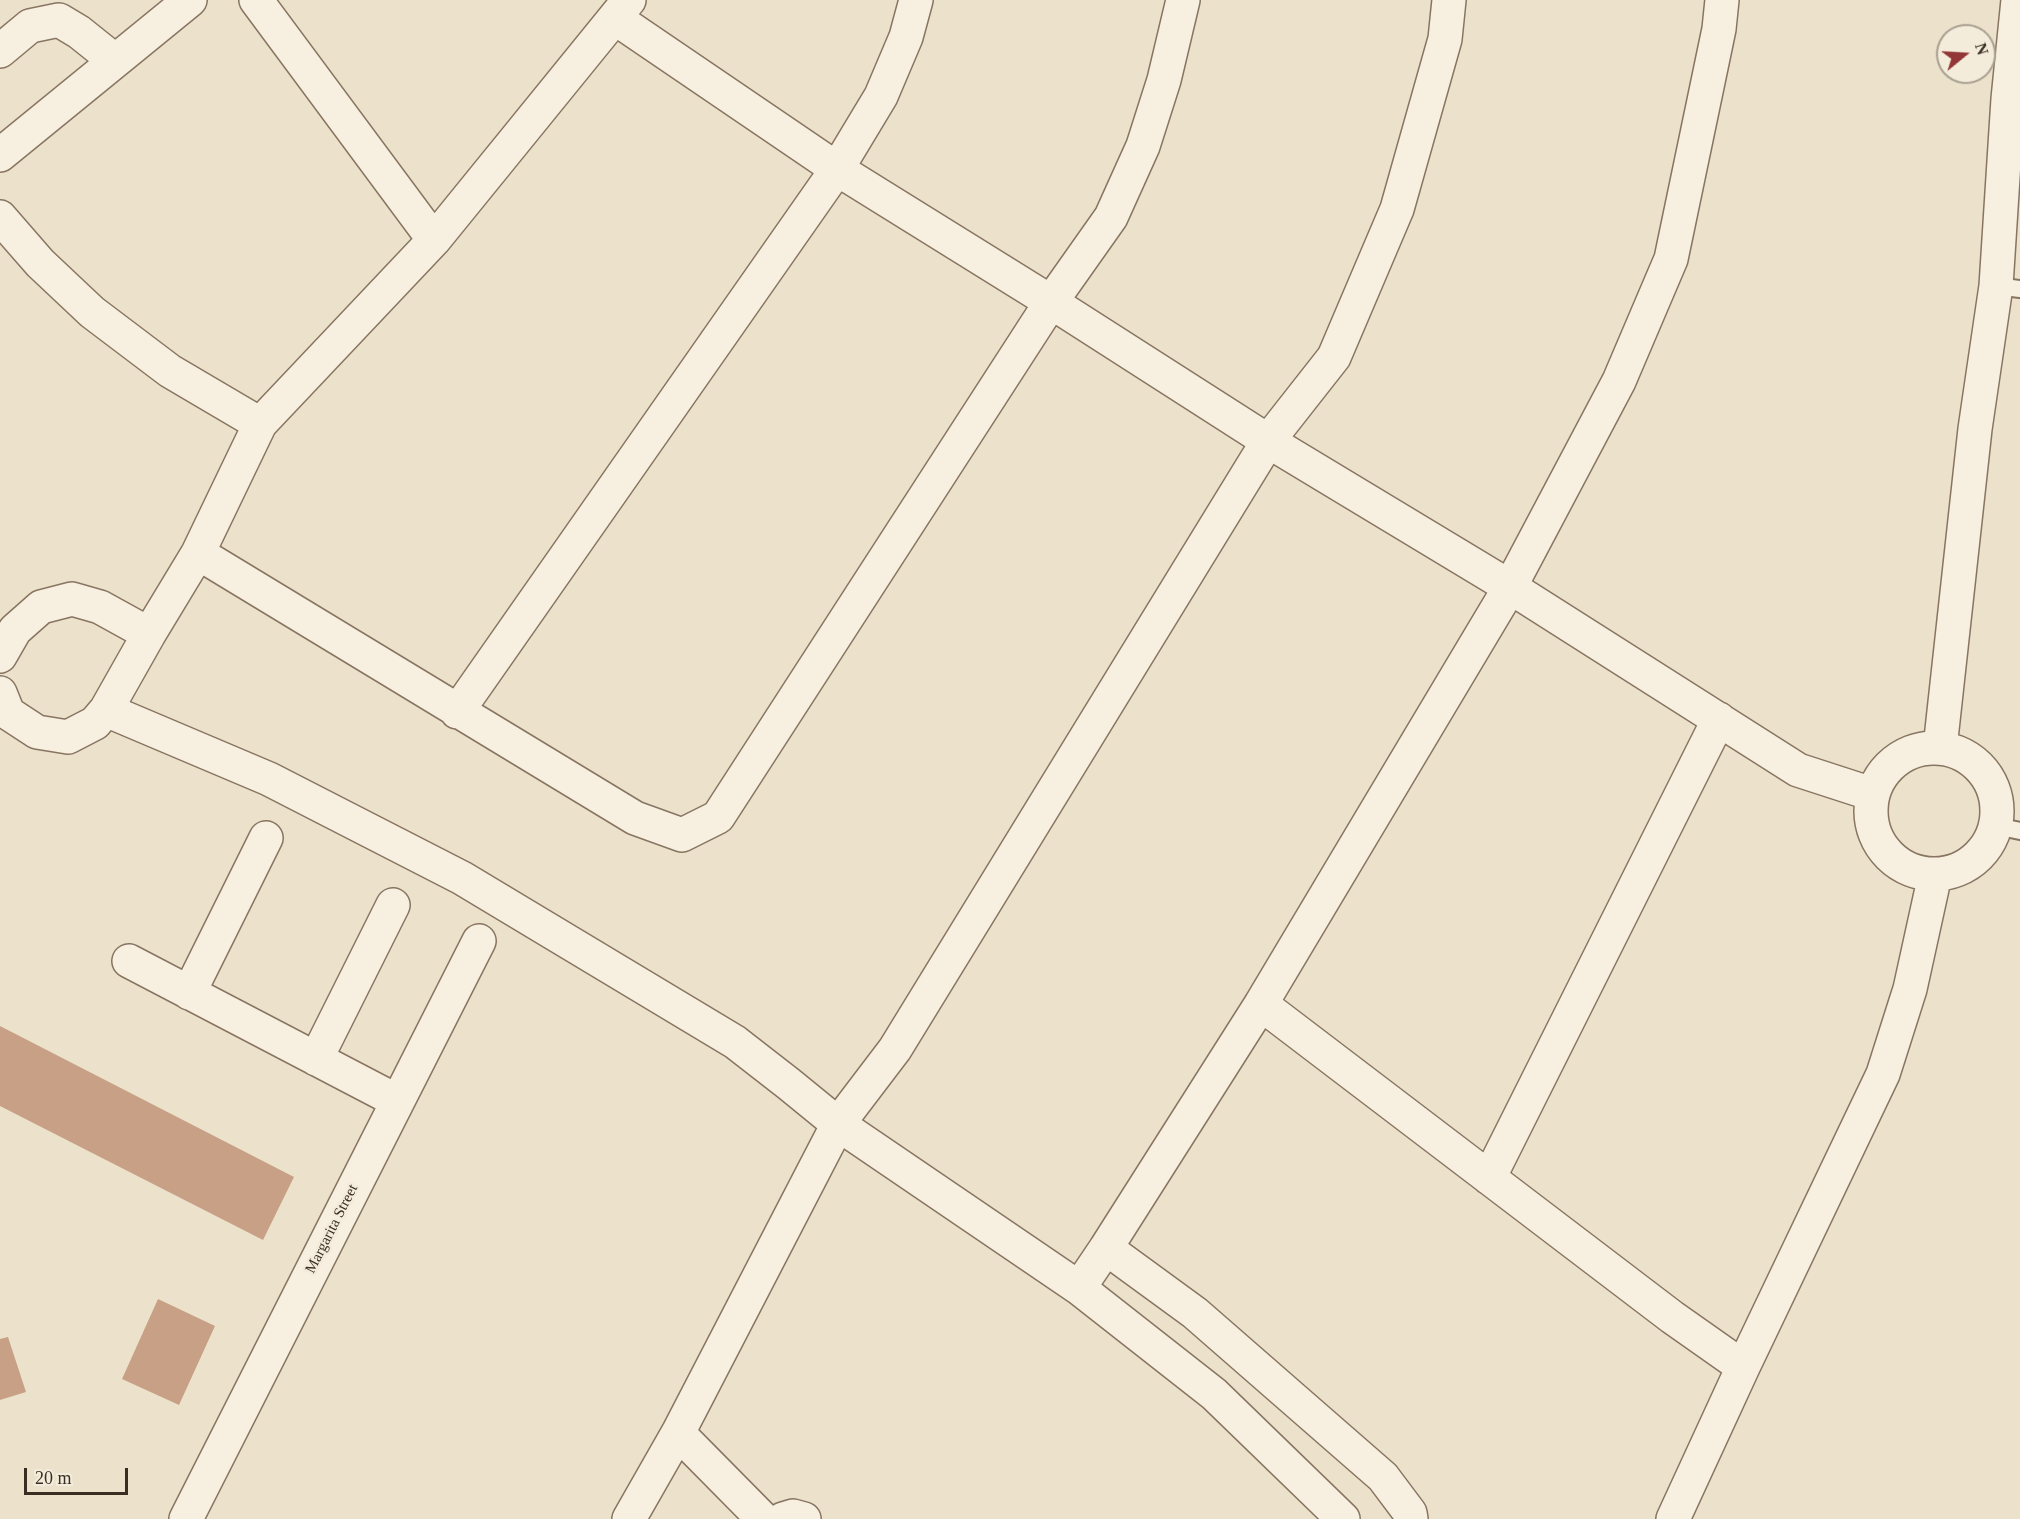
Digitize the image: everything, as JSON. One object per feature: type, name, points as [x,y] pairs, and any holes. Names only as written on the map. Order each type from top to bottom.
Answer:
[{"type":"street","points":[[4,142],[190,0]]},
{"type":"street","points":[[256,0],[434,240]]},
{"type":"street","points":[[457,712],[837,169],[881,96],[906,37],[916,0]]},
{"type":"street","points":[[198,554],[635,818],[682,835],[718,817],[1051,302],[1111,217],[1143,146],[1164,80],[1183,0]]},
{"type":"street","points":[[629,1519],[678,1433],[838,1124],[895,1049],[1268,441],[1334,357],[1396,209],[1445,39],[1449,0]]},
{"type":"street","points":[[1079,1288],[1261,1004],[1510,587],[1619,381],[1671,259],[1719,29],[1722,0]]},
{"type":"street","points":[[1940,748],[1975,429],[2008,287],[2008,99],[2018,0]]},
{"type":"street","points":[[0,693],[8,713],[37,732],[68,737],[95,723],[106,710],[148,634],[198,554],[260,424],[434,240],[622,9],[837,169],[1268,441],[1510,587],[1798,770],[1872,794]]},
{"type":"street","points":[[0,51],[30,26],[58,20],[79,32],[114,60]]},
{"type":"street","points":[[0,217],[40,263],[92,312],[170,371],[260,424]]},
{"type":"street","points":[[0,656],[15,630],[41,607],[72,600],[100,607],[148,634]]},
{"type":"street","points":[[106,710],[268,779],[462,878],[735,1042],[838,1124],[1079,1288],[1214,1394],[1344,1519]]},
{"type":"street","points":[[1489,1178],[1719,719]]},
{"type":"street","points":[[1940,748],[1961,753],[1979,766],[1991,784],[1997,805],[2008,829],[1972,863],[1954,872],[1935,875],[1914,872],[1897,863],[1883,848],[1874,830],[1871,810],[1872,794],[1884,772],[1899,759],[1918,750],[1940,748]]},
{"type":"street","points":[[189,993],[266,838]]},
{"type":"street","points":[[1673,1519],[1883,1074],[1910,990],[1935,875]]},
{"type":"street","points":[[316,1059],[393,905]]},
{"type":"street","name":"Margarita Street","points":[[186,1519],[479,941]]},
{"type":"street","points":[[129,961],[397,1101]]},
{"type":"street","points":[[1261,1004],[1672,1317],[1743,1367]]},
{"type":"street","points":[[1106,1248],[1195,1314],[1383,1477],[1410,1513],[1411,1519]]},
{"type":"street","points":[[678,1433],[763,1519]]},
{"type":"street","points":[[783,1519],[793,1516],[804,1519]]},
{"type":"building","points":[[0,1026],[294,1177],[263,1240],[0,1106]]},
{"type":"building","points":[[158,1299],[215,1326],[179,1405],[122,1379]]},
{"type":"building","points":[[8,1337],[26,1392],[0,1400],[0,1339]]}]
